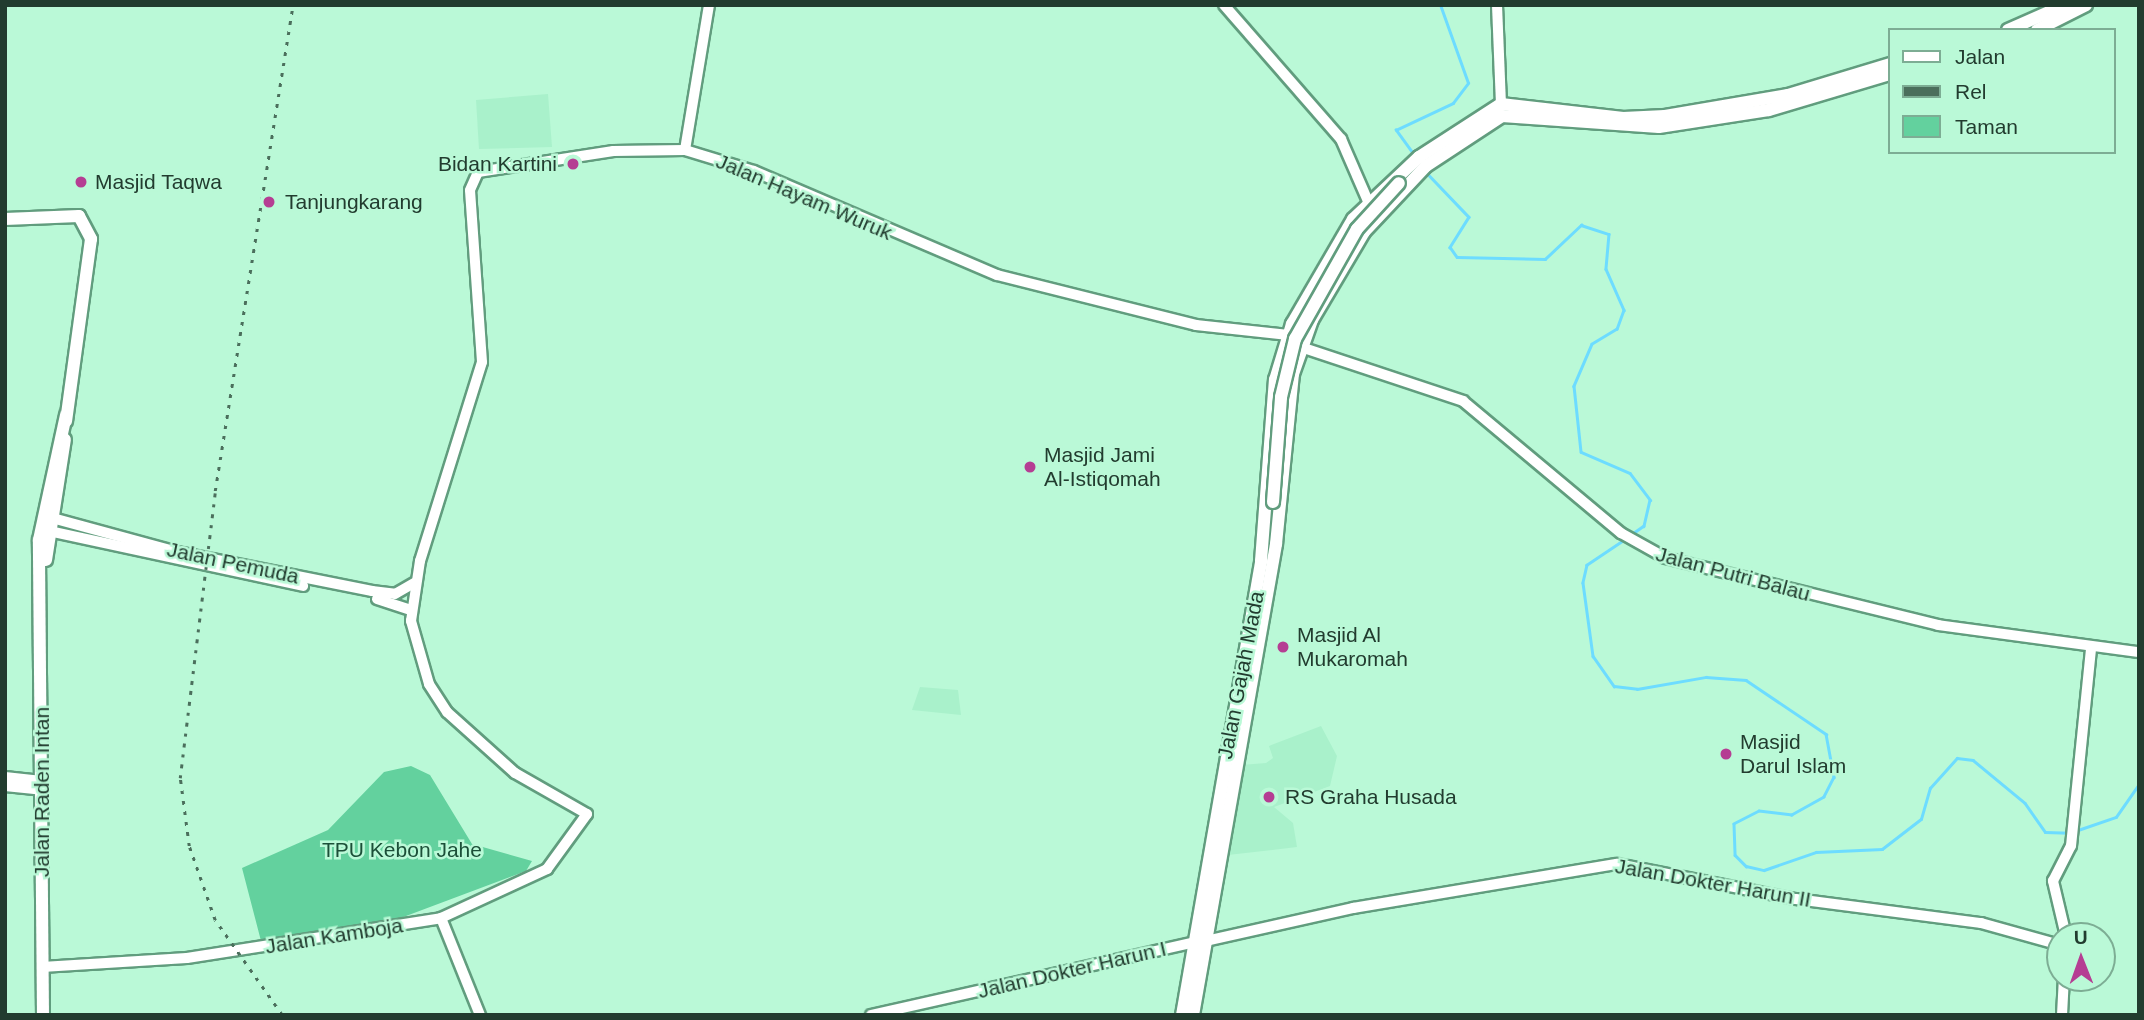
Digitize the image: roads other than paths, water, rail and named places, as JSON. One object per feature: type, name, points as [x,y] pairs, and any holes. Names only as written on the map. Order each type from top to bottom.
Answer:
[{"type":"main road","points":[[2013,28],[2066,5]]},
{"type":"main road","points":[[2041,28],[2086,5]]},
{"type":"main road","points":[[1278,525],[1273,505],[1281,397],[1296,339],[1357,229],[1412,172],[1501,104],[1623,118],[1672,115],[1788,95],[1888,65]]},
{"type":"main road","points":[[1412,172],[1512,114],[1659,127],[1769,110],[1888,75]]},
{"type":"main road","name":"Jalan Gajah Mada","points":[[1216,837],[1264,523],[1272,394],[1278,366],[1288,335],[1314,284],[1368,201],[1412,172]]},
{"type":"main road","name":"Jalan Gajah Mada","points":[[1182,1015],[1278,525],[1293,374],[1301,347],[1329,291],[1371,223],[1412,172]]},
{"type":"main road","name":"Jalan Raden Intan","points":[[5,219],[79,216],[91,245],[42,569]]},
{"type":"main road","points":[[1324,266],[1326,279],[1339,275]]},
{"type":"main road","points":[[1314,284],[1326,280],[1329,291]]},
{"type":"main road","points":[[1278,366],[1283,380],[1293,374]]},
{"type":"main road","points":[[1272,394],[1283,387],[1289,396]]},
{"type":"main road","name":"Jalan Raden Intan","points":[[43,1015],[43,512],[66,415]]},
{"type":"main road","points":[[1264,523],[1273,505]]},
{"type":"main road","name":"Jalan Gajah Mada","points":[[1193,1015],[1196,943]]},
{"type":"street","points":[[685,150],[709,5]]},
{"type":"street","points":[[1224,5],[1337,135],[1368,201]]},
{"type":"street","points":[[1497,5],[1501,104]]},
{"type":"street","name":"Jalan Hayam Wuruk","points":[[587,814],[515,773],[447,712],[417,654],[411,610],[414,583],[482,362],[473,178],[484,170],[613,151],[685,150],[754,171],[997,275],[1266,337],[1288,335]]},
{"type":"street","points":[[1266,337],[1278,366]]},
{"type":"street","name":"Jalan Putri Balau","points":[[1301,347],[1463,401],[1639,546],[1878,612],[2091,648],[2139,652]]},
{"type":"street","name":"Jalan Pemuda","points":[[50,524],[411,610]]},
{"type":"street","name":"Jalan Pemuda","points":[[176,555],[388,594],[414,583]]},
{"type":"street","points":[[2063,922],[2053,881],[2071,846],[2091,648]]},
{"type":"street","points":[[5,777],[42,785]]},
{"type":"street","points":[[5,786],[42,785]]},
{"type":"street","name":"Jalan Kamboja","points":[[42,967],[187,958],[441,918],[550,867],[587,814]]},
{"type":"street","name":"Jalan Dokter Harun II","points":[[1196,943],[1353,908],[1617,864],[1796,899],[1981,923],[2046,941]]},
{"type":"street","points":[[441,918],[480,1015]]},
{"type":"street","name":"Jalan Dokter Harun I","points":[[871,1015],[1196,943]]},
{"type":"street","points":[[2062,1015],[2063,992]]},
{"type":"waterway","points":[[1414,155],[1396,130],[1453,103],[1468,83],[1440,5]]},
{"type":"waterway","points":[[1426,172],[1469,217],[1450,247],[1457,257],[1545,259],[1581,225],[1609,234],[1606,269],[1624,310],[1617,329],[1592,344],[1574,386],[1581,452],[1630,473],[1650,500],[1644,526],[1631,535]]},
{"type":"waterway","points":[[1626,539],[1587,565],[1583,583],[1593,656],[1614,686],[1637,689],[1706,677],[1746,680],[1826,734],[1834,777],[1824,797],[1792,815],[1759,811],[1734,824],[1735,855],[1746,866],[1764,870],[1816,852],[1882,849],[1921,819],[1930,788],[1957,758],[1973,760],[2025,803],[2045,832],[2069,833]]},
{"type":"waterway","points":[[2075,831],[2116,817],[2139,784]]},
{"type":"railway","points":[[282,1015],[215,920],[189,846],[180,778],[215,491],[293,5]]},
{"type":"place","name":"Bidan Kartini","points":[[573,164]]},
{"type":"place","name":"Masjid Taqwa","points":[[81,182]]},
{"type":"place","name":"Tanjungkarang","points":[[269,202]]},
{"type":"place","name":"Masjid Jami Al-Istiqomah","points":[[1030,467]]},
{"type":"place","name":"Masjid Al Mukaromah","points":[[1283,647]]},
{"type":"place","name":"Masjid Darul Islam","points":[[1726,754]]},
{"type":"place","name":"RS Graha Husada","points":[[1269,797]]},
{"type":"park label","name":"TPU Kebon Jahe","points":[[402,850]]}]
